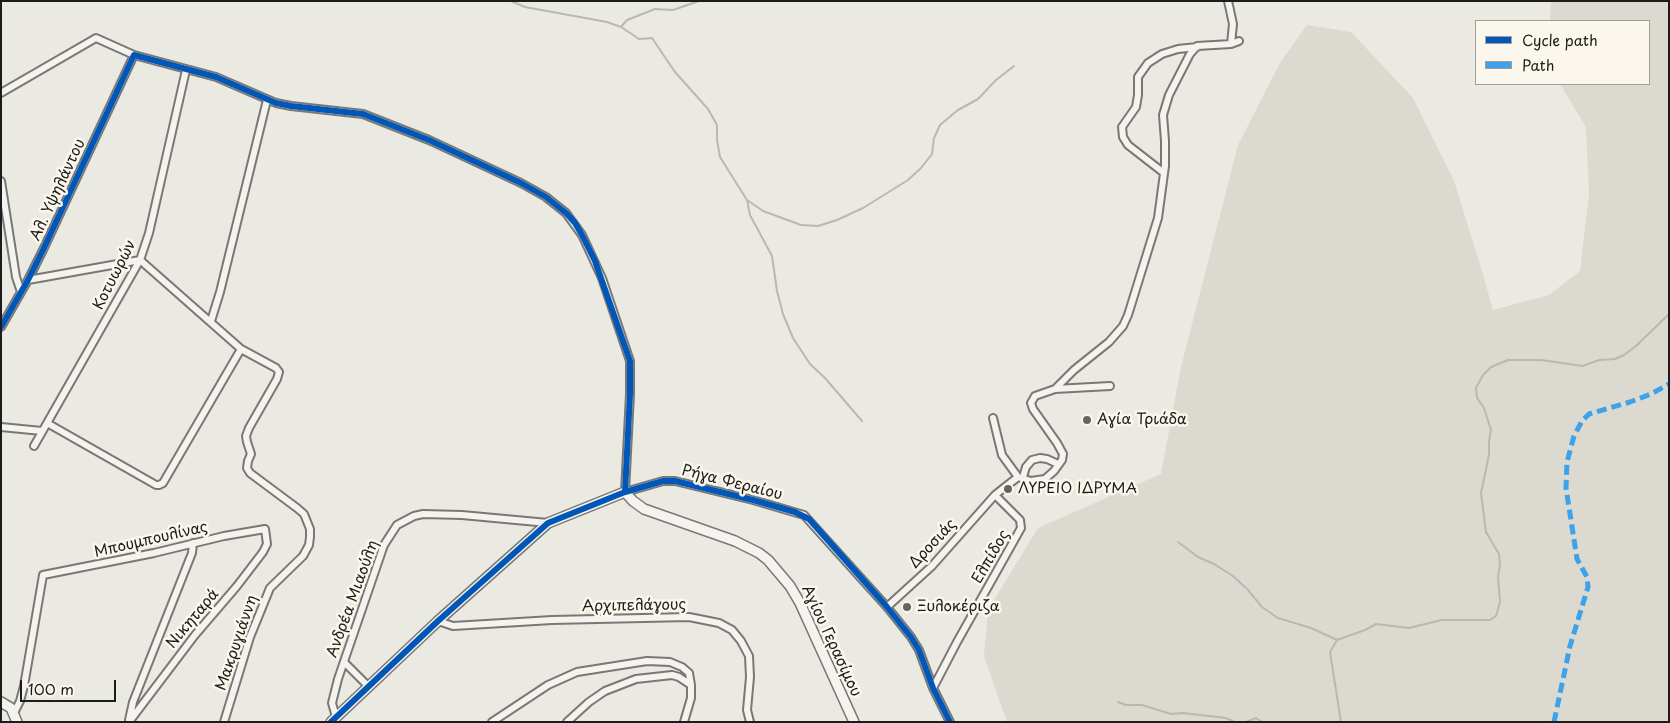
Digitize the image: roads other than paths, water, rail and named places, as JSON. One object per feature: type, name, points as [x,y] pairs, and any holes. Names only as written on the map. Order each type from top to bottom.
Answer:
[{"type":"street","points":[[1228,1],[1233,24],[1231,44]]},
{"type":"street","points":[[1,93],[96,38],[133,58],[222,79],[267,100],[291,106],[362,114],[381,120],[522,183],[546,197],[566,213],[582,235],[595,261],[630,361],[625,492]]},
{"type":"street","points":[[1164,173],[1128,145],[1123,137],[1122,127],[1136,107],[1138,77],[1148,63],[1162,54],[1178,49],[1231,44],[1239,41]]},
{"type":"street","points":[[1055,389],[1074,370],[1109,342],[1123,326],[1158,218],[1164,173],[1165,141],[1163,115],[1169,95],[1190,54],[1197,46]]},
{"type":"street","name":"Αλ. Υψηλάντου","points":[[1,327],[28,280],[133,58]]},
{"type":"street","name":"Κοτυωρών","points":[[34,446],[140,260],[149,233],[186,70]]},
{"type":"street","points":[[211,321],[220,292],[267,100]]},
{"type":"street","points":[[1,181],[16,277],[21,292]]},
{"type":"street","points":[[28,280],[140,260],[241,348],[163,483],[159,485],[47,422]]},
{"type":"street","name":"Μακρυγιάννη","points":[[224,722],[256,622],[270,588],[281,576],[299,562],[307,551],[310,537],[310,529],[304,514],[250,473],[247,468],[251,454],[246,436],[279,372],[276,368],[241,348]]},
{"type":"street","points":[[993,418],[998,446],[1002,455],[1020,477],[1031,481],[1045,478],[1054,471],[1062,460],[1063,454],[1033,409],[1031,404],[1035,396],[1055,389],[1110,386]]},
{"type":"street","points":[[1,426],[42,431]]},
{"type":"street","name":"Δροσιάς","points":[[887,608],[932,566],[995,495],[1020,477],[1032,460],[1047,459],[1058,464]]},
{"type":"street","name":"Ρήγα Φεραίου","points":[[334,720],[438,621],[548,523],[625,492],[663,481],[675,481],[761,502],[804,516],[887,608],[919,650],[933,688],[950,722]]},
{"type":"street","name":"Αγίου Γερασίμου","points":[[625,492],[644,509],[735,541],[759,553],[768,560],[790,586],[800,603],[854,722]]},
{"type":"street","name":"Ελπίδος","points":[[933,688],[1021,528],[1020,520],[995,495]]},
{"type":"street","name":"Ανδρέα Μιαούλη","points":[[334,720],[332,703],[344,662],[384,545],[397,525],[414,516],[424,514],[462,515],[548,523]]},
{"type":"street","name":"Μπουμπουλίνας","points":[[16,718],[24,686],[43,575],[265,529]]},
{"type":"street","name":"Νικηταρά","points":[[129,722],[195,635],[263,552],[267,544],[265,529]]},
{"type":"street","points":[[129,722],[132,702],[192,554],[193,543]]},
{"type":"street","name":"Αρχιπελάγους","points":[[438,621],[453,626],[552,620],[689,617],[719,623],[732,630],[749,656],[750,677],[747,710],[750,722]]},
{"type":"street","points":[[344,662],[369,687]]},
{"type":"street","points":[[492,722],[548,685],[583,670],[639,662],[670,662],[688,670],[691,698],[684,722]]},
{"type":"street","points":[[567,722],[589,702],[605,691],[636,679],[672,675],[680,677],[691,685]]},
{"type":"street","points":[[1,702],[8,705],[16,718]]},
{"type":"waterway","points":[[511,1],[525,7],[607,22],[621,27],[639,39],[652,38],[675,72],[708,109],[717,125],[720,157],[747,200],[763,211],[801,225],[818,226],[837,220],[863,208],[908,180],[932,154],[934,138],[940,125],[958,110],[978,99],[996,80],[1014,66]]},
{"type":"waterway","points":[[621,27],[627,20],[655,9],[673,10],[699,1]]},
{"type":"waterway","points":[[747,200],[750,215],[772,256],[777,291],[783,314],[793,338],[810,364],[825,378],[862,421]]},
{"type":"waterway","points":[[1341,722],[1330,652],[1337,640],[1376,624],[1409,628],[1442,620],[1490,620],[1496,616],[1500,602],[1499,554],[1486,532],[1481,493],[1489,455],[1491,430],[1484,408],[1477,398],[1476,388],[1483,375],[1491,367],[1508,360],[1541,360],[1583,366],[1599,360],[1615,359],[1636,346],[1669,314]]},
{"type":"waterway","points":[[1178,542],[1198,557],[1233,576],[1262,607],[1278,618],[1311,628],[1337,640]]},
{"type":"waterway","points":[[1118,702],[1126,705],[1142,705],[1171,714],[1183,713],[1226,718],[1235,722]]},
{"type":"waterway","points":[[1246,722],[1256,718],[1262,722]]},
{"type":"place","name":"Αγία Τριάδα","points":[[1087,420]]},
{"type":"place","name":"ΛΥΡΕΙΟ ΙΔΡΥΜΑ","points":[[1008,489]]},
{"type":"place","name":"Ξυλοκέριζα","points":[[907,607]]}]
